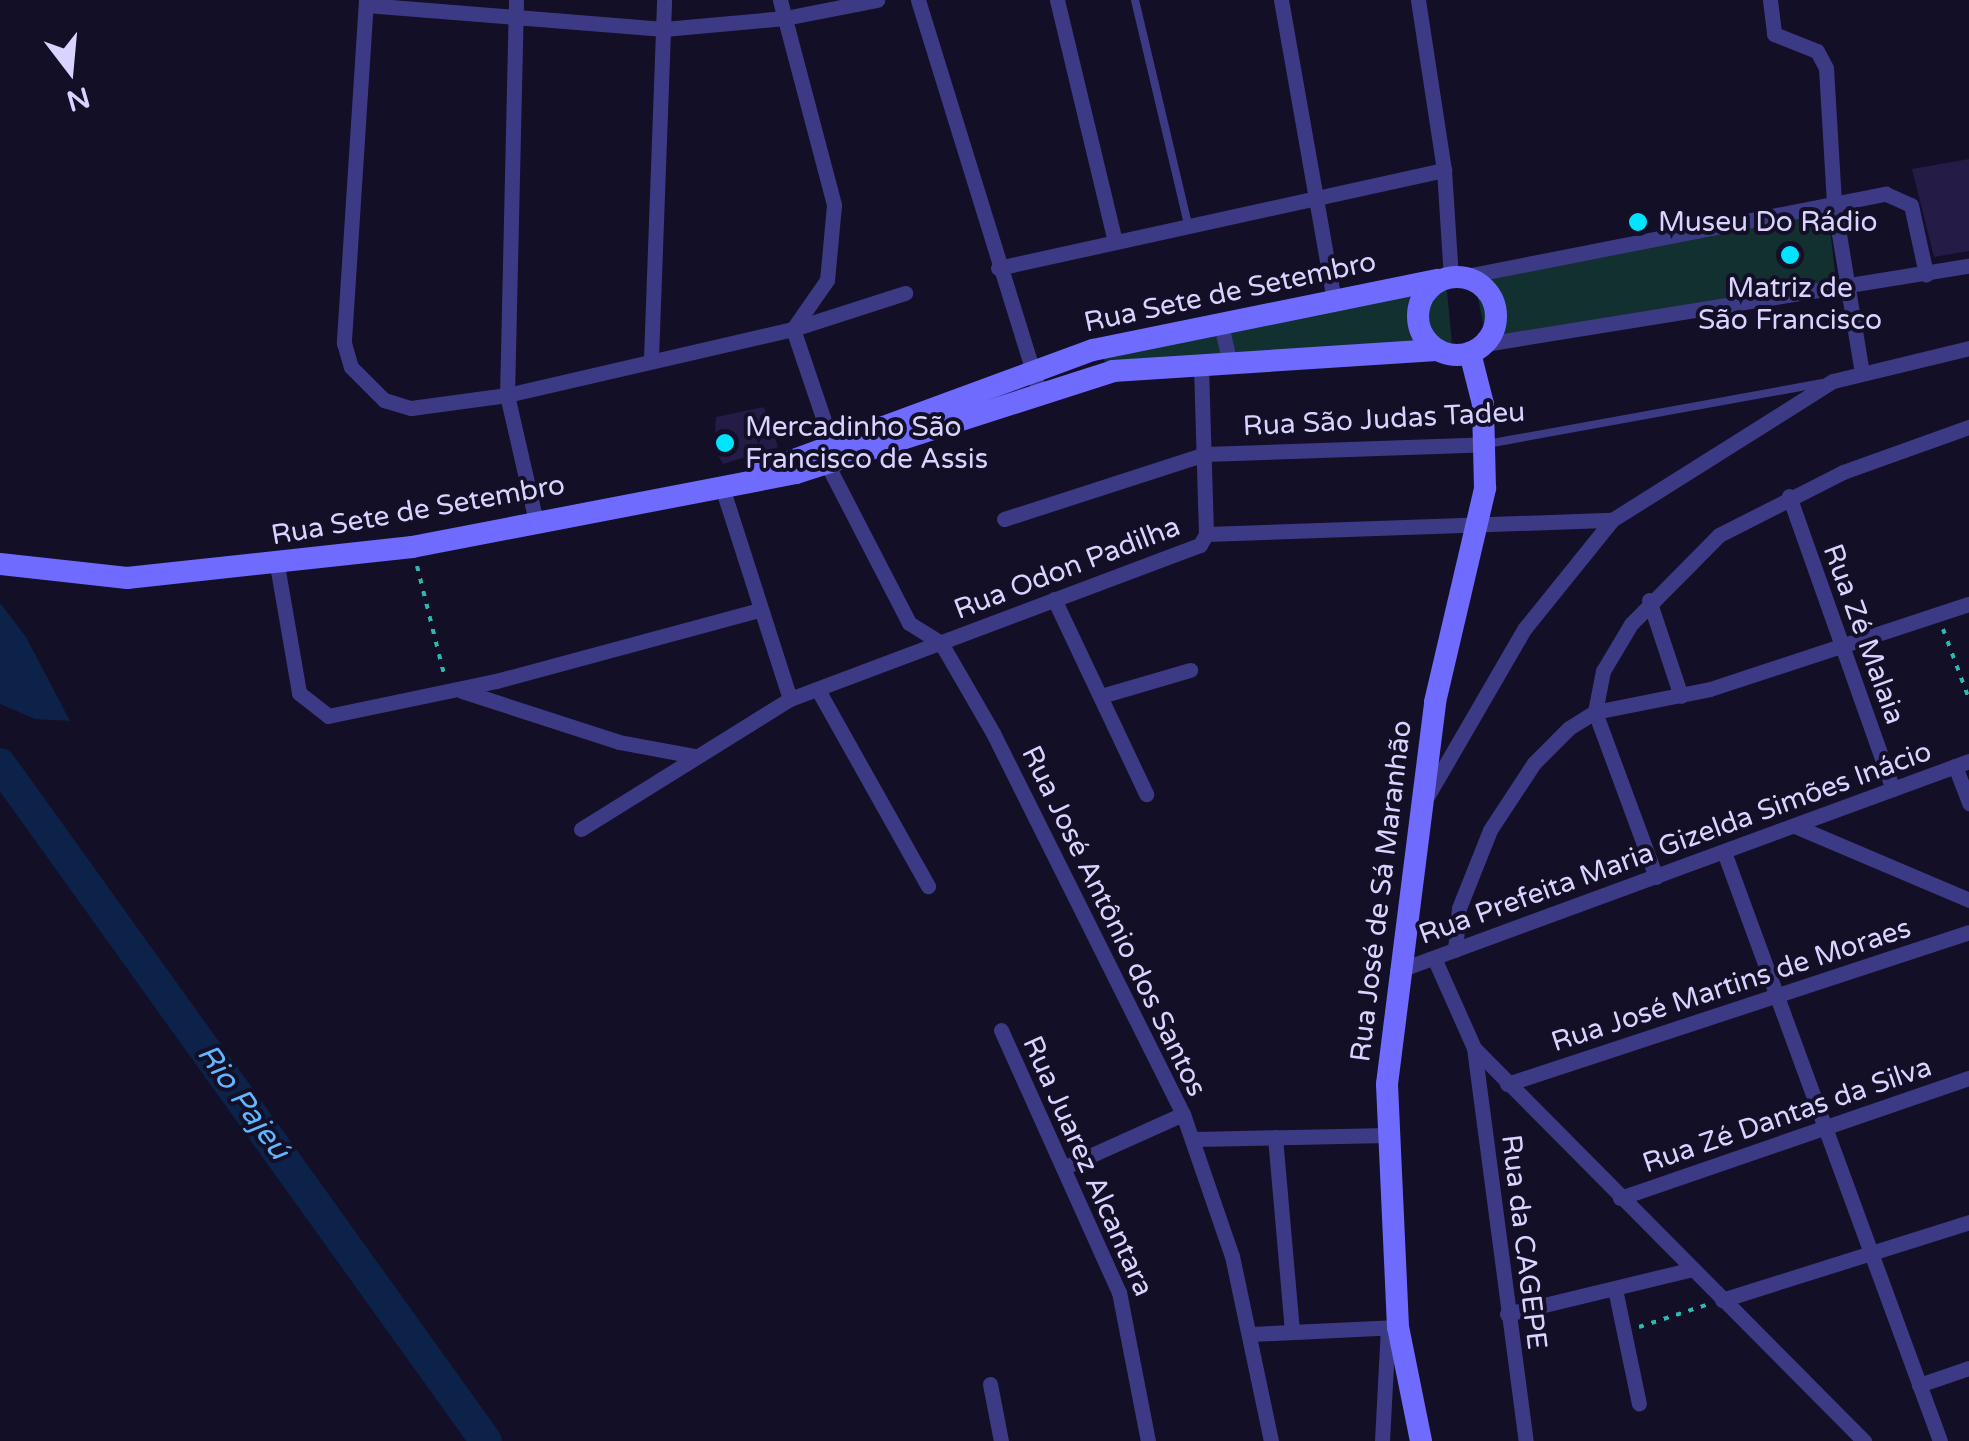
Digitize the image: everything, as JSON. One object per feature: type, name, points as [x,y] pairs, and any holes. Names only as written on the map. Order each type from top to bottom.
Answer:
[{"type":"street","points":[[516,0],[507,396],[536,522]]},
{"type":"street","points":[[651,358],[664,0]]},
{"type":"street","points":[[780,0],[829,179],[835,239],[827,280],[792,328]]},
{"type":"street","points":[[877,0],[785,18],[664,28],[516,20],[366,2],[362,142],[343,308],[351,366],[394,405],[507,396],[651,358],[792,328],[905,293]]},
{"type":"street","points":[[918,0],[998,268],[1037,383]]},
{"type":"street","points":[[1057,0],[1115,241]]},
{"type":"street","points":[[1281,0],[1333,296]]},
{"type":"street","points":[[1418,0],[1444,170],[1450,278]]},
{"type":"street","points":[[1770,0],[1774,34],[1824,60],[1834,204],[1862,372]]},
{"type":"street","points":[[998,268],[1444,170]]},
{"type":"street","points":[[1926,274],[1916,217],[1905,199],[1886,194],[1450,278],[1419,304],[1417,321],[1436,350],[1478,349],[1848,290],[1969,266]]},
{"type":"street","points":[[1450,278],[1490,294],[1494,329],[1478,349]]},
{"type":"street","name":"Rua Sete de Setembro","points":[[1037,383],[1094,350],[1333,296],[1450,278]]},
{"type":"street","points":[[1220,320],[1230,364]]},
{"type":"street","name":"Rua José Antônio dos Santos","points":[[792,328],[829,452],[908,623],[941,642],[1194,1138],[1251,1334],[1271,1441]]},
{"type":"street","points":[[1420,807],[1525,628],[1612,520],[1832,381],[1969,348]]},
{"type":"street","name":"Rua José de Sá Maranhão","points":[[1421,1441],[1393,1328],[1388,1135],[1397,971],[1435,702],[1479,519],[1487,444],[1478,349]]},
{"type":"street","points":[[1094,350],[1100,374]]},
{"type":"street","name":"Rua Sete de Setembro","points":[[0,564],[88,576],[277,565],[412,546],[755,475],[1037,383],[1100,374],[1436,350]]},
{"type":"street","points":[[1201,366],[1206,534]]},
{"type":"street","points":[[1656,877],[1596,712],[1603,671],[1649,600],[1719,534],[1789,496],[1969,427]]},
{"type":"street","name":"Rua São Judas Tadeu","points":[[1004,519],[1205,454],[1487,444]]},
{"type":"street","points":[[720,484],[790,698]]},
{"type":"street","name":"Rua Zé Malaia","points":[[1789,496],[1893,789]]},
{"type":"street","name":"Rua Odon Padilha","points":[[581,829],[790,698],[1200,545],[1206,534],[1479,519],[1612,520]]},
{"type":"street","points":[[277,565],[299,693],[317,714],[454,692],[760,610]]},
{"type":"street","points":[[1054,599],[1146,794]]},
{"type":"street","points":[[1649,600],[1681,696]]},
{"type":"street","points":[[1455,950],[1469,876],[1508,798],[1550,745],[1596,712],[1681,696],[1844,650],[1969,604]]},
{"type":"street","points":[[1101,696],[1190,670]]},
{"type":"street","points":[[818,690],[928,886]]},
{"type":"street","points":[[454,692],[619,742],[694,756]]},
{"type":"street","points":[[1962,763],[1969,804]]},
{"type":"street","name":"Rua Prefeita Maria Gizelda Simões Inácio","points":[[1397,971],[1962,763]]},
{"type":"street","points":[[1795,826],[1969,900]]},
{"type":"street","points":[[1724,852],[1823,1131],[1940,1441]]},
{"type":"street","name":"Rua José Martins de Moraes","points":[[1508,1084],[1969,932]]},
{"type":"street","points":[[1434,958],[1474,1048],[1690,1270],[1864,1441]]},
{"type":"street","name":"Rua Juarez Alcantara","points":[[1001,1030],[1065,1167],[1129,1325],[1148,1441]]},
{"type":"street","name":"Rua da CAGEPE","points":[[1474,1048],[1526,1441]]},
{"type":"street","name":"Rua Zé Dantas da Silva","points":[[1620,1198],[1969,1078]]},
{"type":"street","points":[[1065,1167],[1183,1114]]},
{"type":"street","points":[[1194,1138],[1388,1135]]},
{"type":"street","points":[[1275,1138],[1292,1332]]},
{"type":"street","points":[[1722,1300],[1969,1222]]},
{"type":"street","points":[[1507,1314],[1690,1270]]},
{"type":"street","points":[[1615,1289],[1639,1404]]},
{"type":"street","points":[[1251,1334],[1393,1328],[1382,1441]]},
{"type":"street","points":[[1920,1385],[1969,1368]]},
{"type":"street","points":[[990,1384],[1001,1441]]},
{"type":"lane","points":[[1135,0],[1188,224]]},
{"type":"lane","name":"Rua São Judas Tadeu","points":[[1487,444],[1832,381]]},
{"type":"path","points":[[412,546],[454,692]]},
{"type":"path","points":[[1938,615],[1969,699]]},
{"type":"path","points":[[1625,1332],[1722,1300]]},
{"type":"green space","points":[[1800,218],[1830,228],[1836,282],[1494,337],[1485,333],[1476,288],[1482,279]]},
{"type":"green space","points":[[1438,286],[1447,291],[1452,344],[1106,364],[1102,356]]},
{"type":"water","points":[[0,603],[26,637],[70,721],[35,719],[0,704]]},
{"type":"building","points":[[1969,159],[1969,251],[1934,257],[1912,169]]},
{"type":"building","points":[[764,407],[778,447],[723,464],[714,448],[716,417]]},
{"type":"waterway","name":"Rio Pajeú","points":[[0,764],[486,1441]]},
{"type":"place","name":"Museu Do Rádio","points":[[1638,222]]},
{"type":"place","name":"Matriz de São Francisco","points":[[1790,255]]},
{"type":"place","name":"Mercadinho São Francisco de Assis","points":[[725,443]]}]
